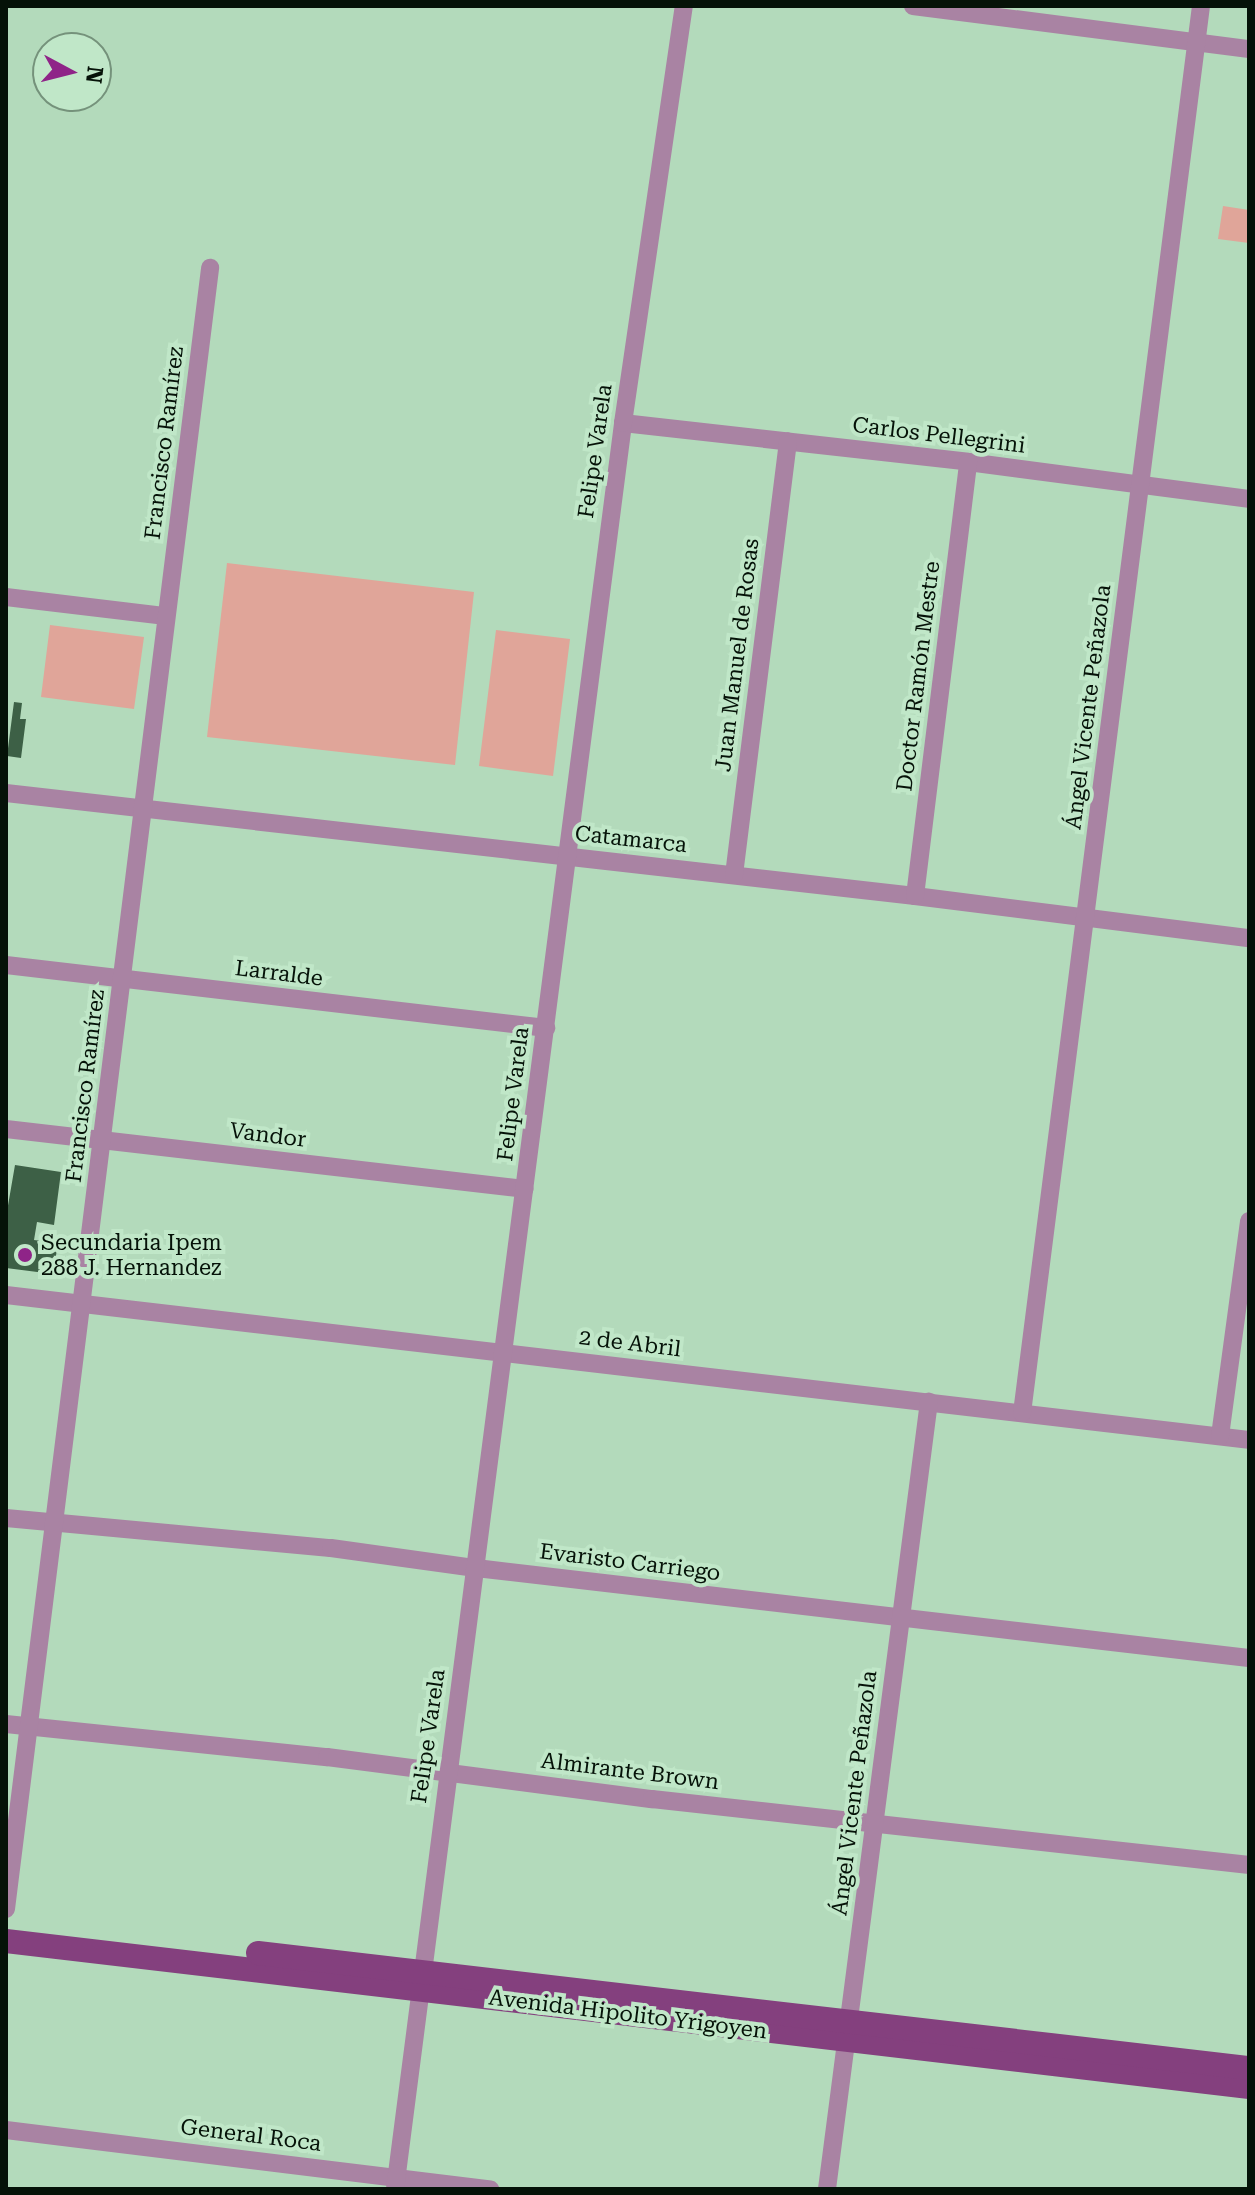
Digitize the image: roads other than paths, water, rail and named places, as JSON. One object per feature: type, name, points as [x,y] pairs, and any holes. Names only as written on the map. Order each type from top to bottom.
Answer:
[{"type":"main road","name":"Avenida Hipolito Yrigoyen","points":[[6,1924],[421,1981],[847,2031],[1249,2087]]},
{"type":"main road","name":"Avenida Hipolito Yrigoyen","points":[[6,1941],[421,1981]]},
{"type":"main road","name":"Avenida Hipolito Yrigoyen","points":[[847,2031],[1249,2068]]},
{"type":"street","name":"Felipe Varela","points":[[396,2183],[623,423],[684,6]]},
{"type":"street","points":[[913,6],[1030,14],[1249,49]]},
{"type":"street","name":"Ángel Vicente Peñazola","points":[[1022,1413],[1201,6]]},
{"type":"street","name":"Francisco Ramírez","points":[[6,1909],[210,268]]},
{"type":"street","name":"Carlos Pellegrini","points":[[623,423],[968,462],[1249,499]]},
{"type":"street","name":"Juan Manuel de Rosas","points":[[734,875],[788,441]]},
{"type":"street","name":"Doctor Ramón Mestre","points":[[915,896],[968,462]]},
{"type":"street","points":[[6,597],[166,616]]},
{"type":"street","name":"Catamarca","points":[[6,793],[915,896],[1086,920],[1249,938]]},
{"type":"street","name":"Larralde","points":[[6,965],[546,1028]]},
{"type":"street","name":"Vandor","points":[[6,1129],[525,1189]]},
{"type":"street","points":[[1220,1436],[1249,1221]]},
{"type":"street","name":"2 de Abril","points":[[6,1295],[1249,1440]]},
{"type":"street","name":"Ángel Vicente Peñazola","points":[[827,2189],[929,1402]]},
{"type":"street","name":"Evaristo Carriego","points":[[6,1518],[331,1548],[476,1568],[1249,1658]]},
{"type":"street","name":"Almirante Brown","points":[[6,1724],[447,1771],[873,1825],[1249,1865]]},
{"type":"street","name":"General Roca","points":[[6,2130],[396,2183],[490,2189]]},
{"type":"place","name":"Secundaria Ipem 288 J. Hernandez","points":[[25,1255]]}]
